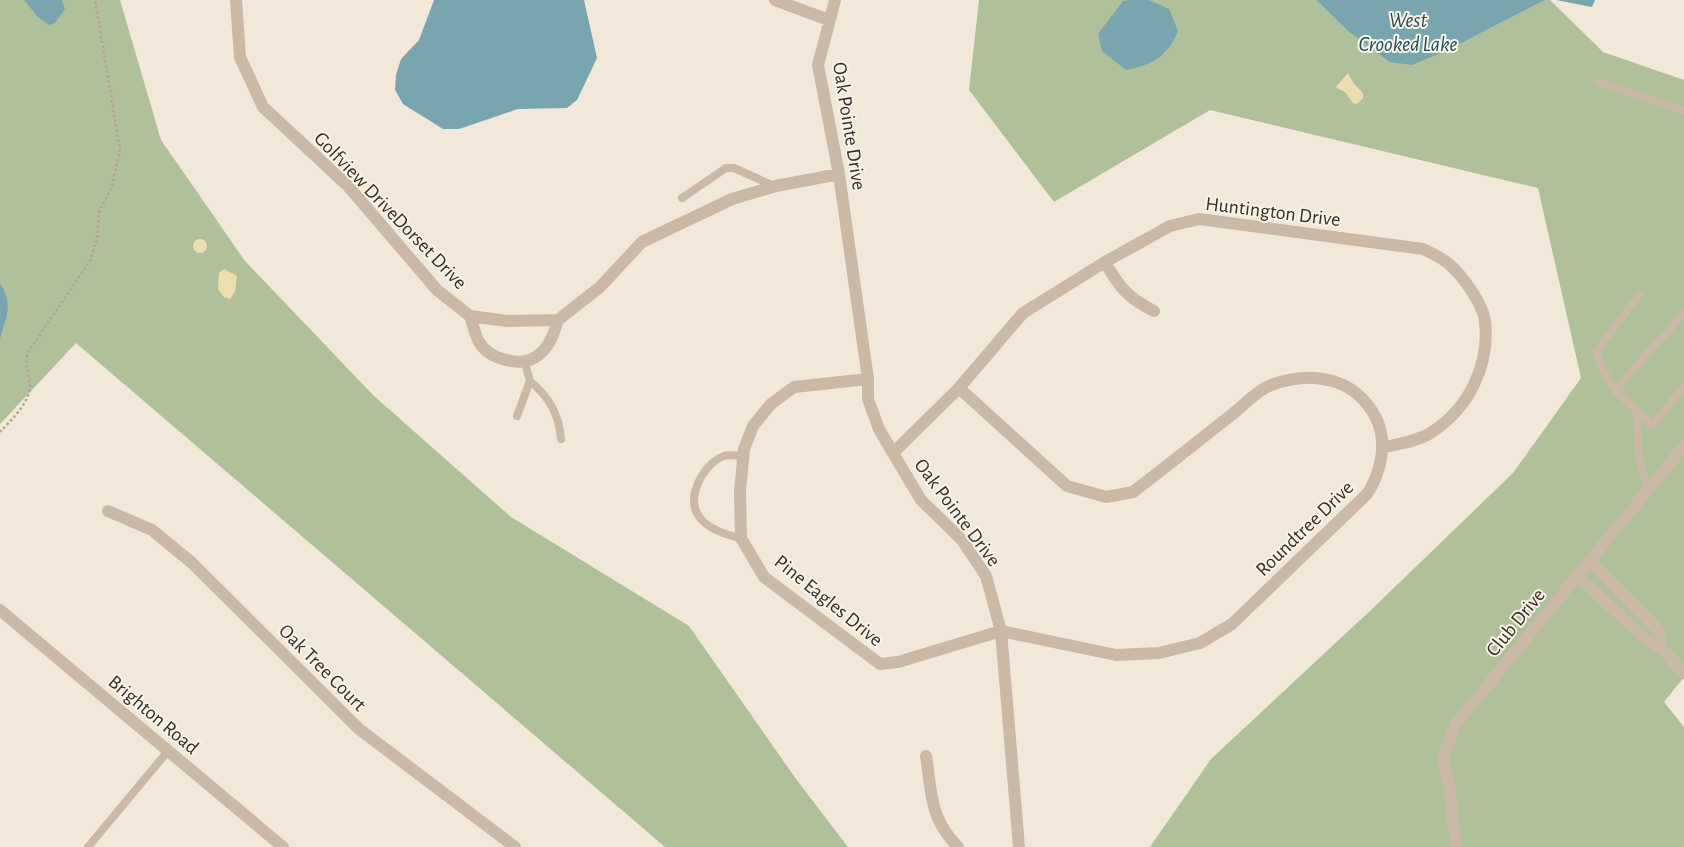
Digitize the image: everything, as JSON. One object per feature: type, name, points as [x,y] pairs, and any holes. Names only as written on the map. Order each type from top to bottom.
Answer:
[{"type":"street","name":"Golfview DriveDorset Drive","points":[[236,0],[240,57],[263,107],[348,186],[437,290],[470,316],[507,321],[558,320]]},
{"type":"street","points":[[775,0],[829,20]]},
{"type":"street","name":"Oak Pointe Drive","points":[[836,0],[818,65],[839,174],[868,379],[868,399],[878,429],[922,500],[962,540],[986,576],[1002,631],[1019,847]]},
{"type":"street","points":[[470,316],[479,343],[497,357],[514,362],[537,356],[552,339],[558,320],[600,287],[642,242],[732,200],[776,186],[839,174]]},
{"type":"street","name":"Huntington Drive","points":[[893,454],[959,388],[1023,313],[1105,262],[1170,226],[1199,219],[1423,249],[1449,264],[1475,296],[1485,320],[1484,358],[1472,391],[1458,412],[1431,433],[1382,448]]},
{"type":"street","points":[[1105,262],[1118,285],[1134,301],[1154,311]]},
{"type":"street","name":"Roundtree Drive","points":[[959,388],[1067,486],[1106,497],[1133,492],[1270,385],[1308,376],[1338,382],[1362,398],[1376,420],[1382,448],[1380,470],[1367,494],[1232,624],[1200,643],[1159,653],[1116,655],[1002,631]]},
{"type":"street","name":"Pine Eagles Drive","points":[[868,379],[794,387],[771,404],[753,426],[743,456],[740,492],[741,538],[764,577],[880,664],[898,662],[1002,631]]},
{"type":"street","name":"Club Drive","points":[[1456,847],[1455,826],[1443,758],[1455,725],[1684,446]]},
{"type":"street","name":"Oak Tree Court","points":[[108,511],[152,530],[168,543],[191,562],[359,729],[515,847]]},
{"type":"street","points":[[1589,560],[1658,630],[1662,649]]},
{"type":"street","points":[[1577,575],[1644,638],[1662,649],[1684,673]]},
{"type":"street","name":"Brighton Road","points":[[0,610],[283,847]]},
{"type":"street","points":[[926,756],[934,814],[944,833],[956,846]]},
{"type":"lane","points":[[1598,82],[1684,111]]},
{"type":"lane","points":[[682,198],[726,168],[734,168],[776,186]]},
{"type":"lane","points":[[1639,295],[1596,352],[1603,370],[1615,390],[1652,425],[1684,387]]},
{"type":"lane","points":[[1615,390],[1684,314]]},
{"type":"lane","points":[[524,360],[530,381],[552,406],[558,418],[561,439]]},
{"type":"lane","points":[[517,416],[530,381]]},
{"type":"lane","points":[[1636,410],[1639,457],[1648,490]]},
{"type":"lane","points":[[741,538],[724,535],[708,526],[695,510],[694,502],[696,486],[714,461],[724,456],[743,456]]},
{"type":"lane","points":[[88,847],[168,751]]},
{"type":"path","points":[[0,432],[24,402],[30,387],[24,365],[28,352],[90,261],[98,238],[99,212],[112,186],[120,150],[95,0]]},
{"type":"green space","points":[[0,0],[120,0],[161,140],[245,261],[374,396],[511,517],[689,626],[796,779],[848,847],[665,847],[76,343],[0,424]]},
{"type":"green space","points":[[979,0],[1316,0],[1349,32],[1389,62],[1450,49],[1545,0],[1550,0],[1603,52],[1684,80],[1684,677],[1664,702],[1684,727],[1684,847],[1150,847],[1211,759],[1372,609],[1513,473],[1581,378],[1538,188],[1210,110],[1054,202],[969,90]]},
{"type":"sand","points":[[1348,73],[1354,84],[1363,93],[1363,98],[1357,104],[1353,103],[1346,93],[1336,87]]},
{"type":"sand","points":[[197,239],[203,239],[207,246],[203,253],[197,253],[193,249],[193,243]]},
{"type":"sand","points":[[224,269],[237,276],[235,292],[230,299],[224,297],[218,289],[219,273]]},
{"type":"water","points":[[24,0],[62,0],[65,9],[55,23],[49,25],[38,17]]},
{"type":"water","points":[[434,0],[584,0],[597,58],[577,100],[567,108],[518,109],[459,129],[443,129],[403,104],[395,90],[396,75],[401,59],[419,40]]},
{"type":"water","points":[[1149,0],[1169,9],[1178,31],[1169,47],[1158,58],[1144,65],[1126,70],[1102,51],[1098,34],[1123,1]]},
{"type":"water","name":"West Crooked Lake","points":[[1316,0],[1545,0],[1450,49],[1412,65],[1389,62],[1349,32]]},
{"type":"water","points":[[1556,0],[1595,0],[1592,7]]},
{"type":"water","points":[[0,283],[8,304],[0,339]]}]
